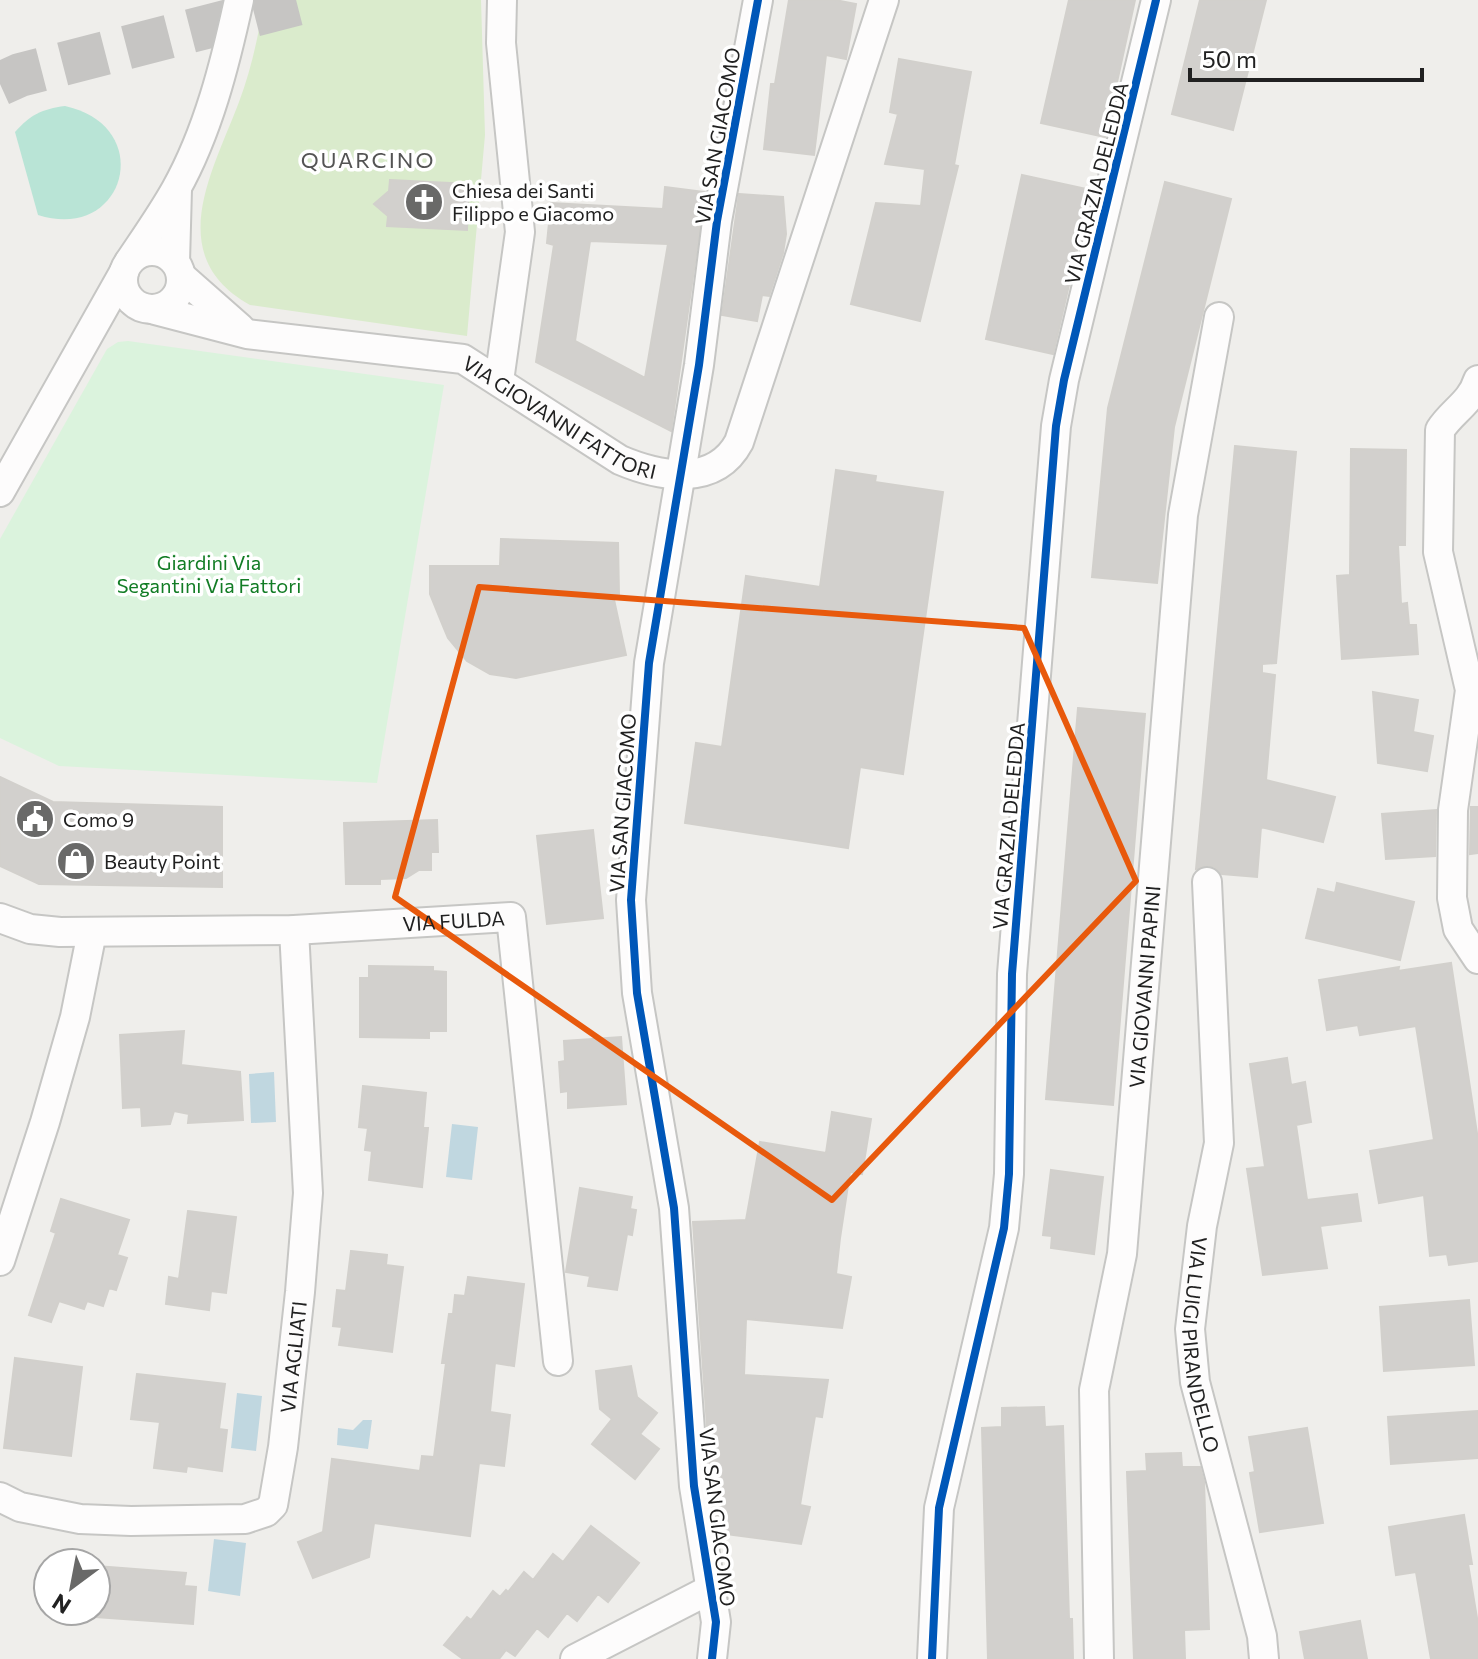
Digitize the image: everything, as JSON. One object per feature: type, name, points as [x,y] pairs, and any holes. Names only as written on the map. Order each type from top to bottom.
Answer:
[{"type":"street","points":[[0,492],[126,267],[177,189],[215,94],[239,0]]},
{"type":"street","points":[[499,381],[520,232],[502,57],[502,0]]},
{"type":"street","name":"VIA SAN GIACOMO","points":[[712,1659],[716,1622],[694,1486],[674,1208],[637,993],[631,900],[649,663],[682,474],[717,221],[758,0]]},
{"type":"street","points":[[682,474],[709,471],[721,466],[731,457],[739,442],[884,0]]},
{"type":"street","name":"VIA GRAZIA DELEDDA","points":[[932,1659],[939,1508],[1004,1228],[1009,1174],[1012,974],[1056,426],[1064,380],[1156,0]]},
{"type":"street","points":[[65,377],[105,333],[120,322],[150,309],[165,307],[178,294],[177,189]]},
{"type":"street","points":[[150,309],[129,299],[123,282],[126,267],[143,252],[161,252],[247,334]]},
{"type":"street","name":"VIA GIOVANNI FATTORI","points":[[150,309],[247,334],[463,359],[620,460],[648,472],[682,474]]},
{"type":"street","name":"VIA GIOVANNI PAPINI","points":[[1099,1659],[1094,1390],[1122,1254],[1183,515],[1219,317]]},
{"type":"street","points":[[1478,380],[1466,404],[1448,418],[1440,430],[1438,552],[1470,690],[1453,810],[1452,898],[1458,929],[1478,959]]},
{"type":"street","name":"VIA LUIGI PIRANDELLO","points":[[1207,882],[1219,1143],[1202,1226],[1190,1329],[1195,1382],[1262,1636],[1264,1659]]},
{"type":"street","name":"VIA FULDA","points":[[0,918],[30,929],[92,932],[294,930],[511,917],[558,1361]]},
{"type":"street","name":"VIA AGLIATI","points":[[0,1497],[20,1507],[80,1519],[131,1521],[245,1519],[266,1512],[273,1505],[283,1447],[308,1193],[294,930]]},
{"type":"street","points":[[0,1261],[50,1107],[75,1017],[92,932]]},
{"type":"street","points":[[575,1659],[711,1589]]},
{"type":"highlighted area","points":[[479,587],[1024,628],[1136,881],[832,1200],[395,897]]},
{"type":"green space","points":[[264,0],[481,0],[485,135],[467,336],[250,305],[223,285],[208,262],[201,237],[202,211],[217,156],[247,77]]},
{"type":"green space","points":[[65,106],[94,118],[112,135],[120,157],[119,178],[109,198],[92,213],[68,219],[38,215],[15,132],[37,114]]},
{"type":"green space","name":"Giardini Via Segantini Via Fattori","points":[[118,342],[444,385],[377,783],[59,766],[0,738],[0,539],[107,349]]},
{"type":"water","points":[[274,1072],[276,1122],[251,1123],[249,1074]]},
{"type":"water","points":[[452,1124],[478,1127],[472,1180],[446,1177]]},
{"type":"water","points":[[237,1393],[262,1396],[256,1451],[231,1448]]},
{"type":"water","points":[[363,1420],[372,1420],[368,1449],[337,1445],[338,1428],[353,1430]]},
{"type":"water","points":[[214,1539],[246,1543],[240,1596],[208,1591]]},
{"type":"building","points":[[789,0],[835,0],[856,4],[846,59],[826,55],[814,155],[764,149],[771,84],[775,84]]},
{"type":"building","points":[[1069,0],[1135,0],[1105,137],[1041,123]]},
{"type":"building","points":[[1200,0],[1266,0],[1233,130],[1172,114]]},
{"type":"building","points":[[899,59],[971,72],[954,165],[958,166],[920,321],[851,304],[876,203],[921,206],[925,169],[885,164],[898,114],[890,112]]},
{"type":"building","points":[[1022,175],[1091,190],[1053,354],[986,339]]},
{"type":"building","name":"Chiesa dei Santi Filippo e Giacomo","points":[[390,180],[469,184],[467,230],[387,226],[388,216],[374,204],[389,191]]},
{"type":"building","points":[[1165,182],[1231,199],[1174,427],[1157,583],[1092,577],[1108,408]]},
{"type":"building","points":[[665,187],[705,192],[671,431],[536,362],[554,245],[547,243],[551,203],[663,209]],"holes":[[[590,241],[668,244],[645,378],[575,341]]]},
{"type":"building","points":[[739,194],[783,197],[786,234],[783,253],[769,296],[762,295],[757,321],[722,315]]},
{"type":"building","points":[[1235,446],[1296,452],[1276,663],[1262,664],[1262,673],[1275,675],[1266,780],[1335,797],[1323,842],[1261,827],[1257,877],[1222,874],[1215,867],[1207,865],[1196,869]]},
{"type":"building","points":[[1351,449],[1406,450],[1405,545],[1398,545],[1401,604],[1407,603],[1409,625],[1416,625],[1418,654],[1342,659],[1337,576],[1350,575]]},
{"type":"building","points":[[836,470],[876,476],[875,482],[943,492],[903,774],[860,767],[848,848],[685,823],[696,743],[722,747],[746,576],[820,587]]},
{"type":"building","points":[[501,539],[618,543],[619,595],[613,595],[626,655],[516,678],[490,674],[467,661],[448,638],[430,594],[430,566],[500,566]]},
{"type":"building","points":[[1373,692],[1418,700],[1413,732],[1433,736],[1427,771],[1378,763]]},
{"type":"building","points":[[1078,708],[1145,714],[1113,1105],[1046,1099]]},
{"type":"building","points":[[0,777],[53,802],[222,807],[222,887],[39,884],[0,866]]},
{"type":"building","points":[[1471,807],[1478,807],[1478,853],[1470,854]]},
{"type":"building","points":[[1436,810],[1435,856],[1386,859],[1382,814]]},
{"type":"building","points":[[437,820],[438,852],[431,852],[431,870],[419,870],[406,878],[380,879],[380,884],[346,884],[344,823]]},
{"type":"building","points":[[593,830],[603,918],[547,924],[537,836]]},
{"type":"building","points":[[1337,883],[1414,902],[1400,960],[1306,938],[1318,889],[1335,893]]},
{"type":"building","points":[[1451,963],[1478,1140],[1478,1261],[1449,1265],[1447,1254],[1430,1256],[1424,1195],[1379,1203],[1370,1151],[1434,1140],[1416,1026],[1360,1035],[1358,1025],[1327,1030],[1319,980],[1399,967],[1398,971]]},
{"type":"building","points":[[369,966],[433,967],[433,971],[446,972],[446,1031],[429,1031],[429,1038],[360,1037],[360,978],[369,978]]},
{"type":"building","points":[[184,1031],[181,1065],[240,1072],[243,1120],[188,1123],[189,1114],[174,1111],[170,1124],[142,1126],[141,1107],[123,1108],[120,1035]]},
{"type":"building","points":[[621,1037],[626,1104],[568,1108],[568,1091],[561,1092],[559,1062],[565,1061],[564,1041]]},
{"type":"building","points":[[1287,1058],[1291,1085],[1305,1082],[1311,1122],[1296,1125],[1307,1200],[1357,1194],[1361,1221],[1320,1226],[1327,1268],[1263,1275],[1247,1169],[1265,1167],[1250,1064]]},
{"type":"building","points":[[363,1086],[426,1093],[423,1128],[428,1128],[422,1187],[369,1180],[372,1151],[365,1150],[368,1128],[359,1127]]},
{"type":"building","points":[[832,1112],[871,1119],[862,1174],[850,1172],[840,1238],[836,1274],[851,1277],[842,1328],[746,1319],[744,1375],[828,1380],[822,1417],[815,1416],[800,1505],[810,1507],[801,1544],[719,1533],[711,1484],[693,1222],[746,1220],[760,1142],[826,1153]]},
{"type":"building","points":[[1051,1170],[1103,1177],[1094,1254],[1051,1248],[1052,1236],[1043,1235]]},
{"type":"building","points":[[580,1188],[632,1197],[630,1209],[636,1210],[632,1235],[627,1234],[617,1290],[588,1286],[590,1276],[566,1272]]},
{"type":"building","points":[[61,1199],[129,1220],[117,1255],[127,1258],[116,1290],[109,1288],[103,1306],[87,1301],[84,1309],[59,1301],[51,1322],[29,1315],[56,1233],[51,1231]]},
{"type":"building","points":[[188,1211],[236,1217],[226,1293],[211,1291],[209,1310],[166,1304],[169,1277],[179,1279]]},
{"type":"building","points":[[351,1251],[387,1255],[386,1265],[403,1267],[392,1352],[339,1345],[342,1327],[333,1326],[337,1290],[346,1291]]},
{"type":"building","points":[[468,1277],[524,1284],[514,1366],[495,1363],[490,1412],[510,1415],[504,1466],[479,1463],[470,1536],[374,1523],[369,1557],[313,1578],[298,1542],[323,1532],[332,1459],[420,1471],[422,1456],[434,1457],[449,1314],[453,1314],[455,1295],[465,1296]]},
{"type":"building","points":[[1469,1300],[1474,1365],[1384,1371],[1380,1307]]},
{"type":"building","points":[[15,1358],[82,1367],[71,1456],[4,1448]]},
{"type":"building","points":[[631,1366],[637,1397],[657,1413],[640,1434],[659,1449],[635,1479],[592,1444],[612,1419],[600,1409],[596,1371]]},
{"type":"building","points":[[137,1374],[225,1384],[219,1429],[227,1430],[222,1471],[187,1466],[186,1472],[154,1468],[160,1422],[131,1419]]},
{"type":"building","points":[[1044,1407],[1045,1427],[1063,1426],[1073,1659],[988,1659],[982,1428],[1002,1427],[1002,1408]]},
{"type":"building","points":[[1478,1411],[1478,1458],[1391,1464],[1388,1417]]},
{"type":"building","points":[[1307,1428],[1323,1523],[1260,1532],[1250,1473],[1255,1472],[1249,1437]]},
{"type":"building","points":[[1181,1453],[1182,1467],[1200,1467],[1204,1482],[1209,1629],[1184,1630],[1185,1659],[1134,1659],[1127,1472],[1147,1471],[1146,1454]]},
{"type":"building","points":[[1464,1515],[1478,1624],[1478,1659],[1431,1659],[1416,1572],[1396,1575],[1389,1527]]},
{"type":"building","points":[[591,1526],[639,1563],[608,1602],[598,1594],[577,1621],[567,1613],[548,1637],[537,1628],[515,1656],[506,1650],[499,1659],[463,1659],[444,1645],[467,1617],[471,1620],[493,1591],[500,1597],[524,1572],[533,1580],[553,1554],[563,1562]]},
{"type":"building","points":[[112,1567],[186,1573],[184,1586],[196,1587],[193,1624],[112,1618]]},
{"type":"building","points":[[1360,1621],[1367,1659],[1305,1659],[1300,1632]]},
{"type":"tunnel","points":[[0,84],[20,75],[311,0]]},
{"type":"cycle path","points":[[712,1659],[716,1622],[694,1486],[674,1208],[637,993],[631,900],[649,663],[699,365],[717,221],[758,0]]},
{"type":"cycle path","points":[[932,1659],[939,1508],[1004,1228],[1009,1174],[1012,974],[1056,426],[1064,380],[1156,0]]},
{"type":"place","name":"Chiesa dei Santi Filippo e Giacomo","points":[[424,202]]},
{"type":"place","name":"Como 9","points":[[35,819]]},
{"type":"place","name":"Beauty Point","points":[[76,861]]},
{"type":"district","name":"QUARCINO","points":[[368,159]]}]
